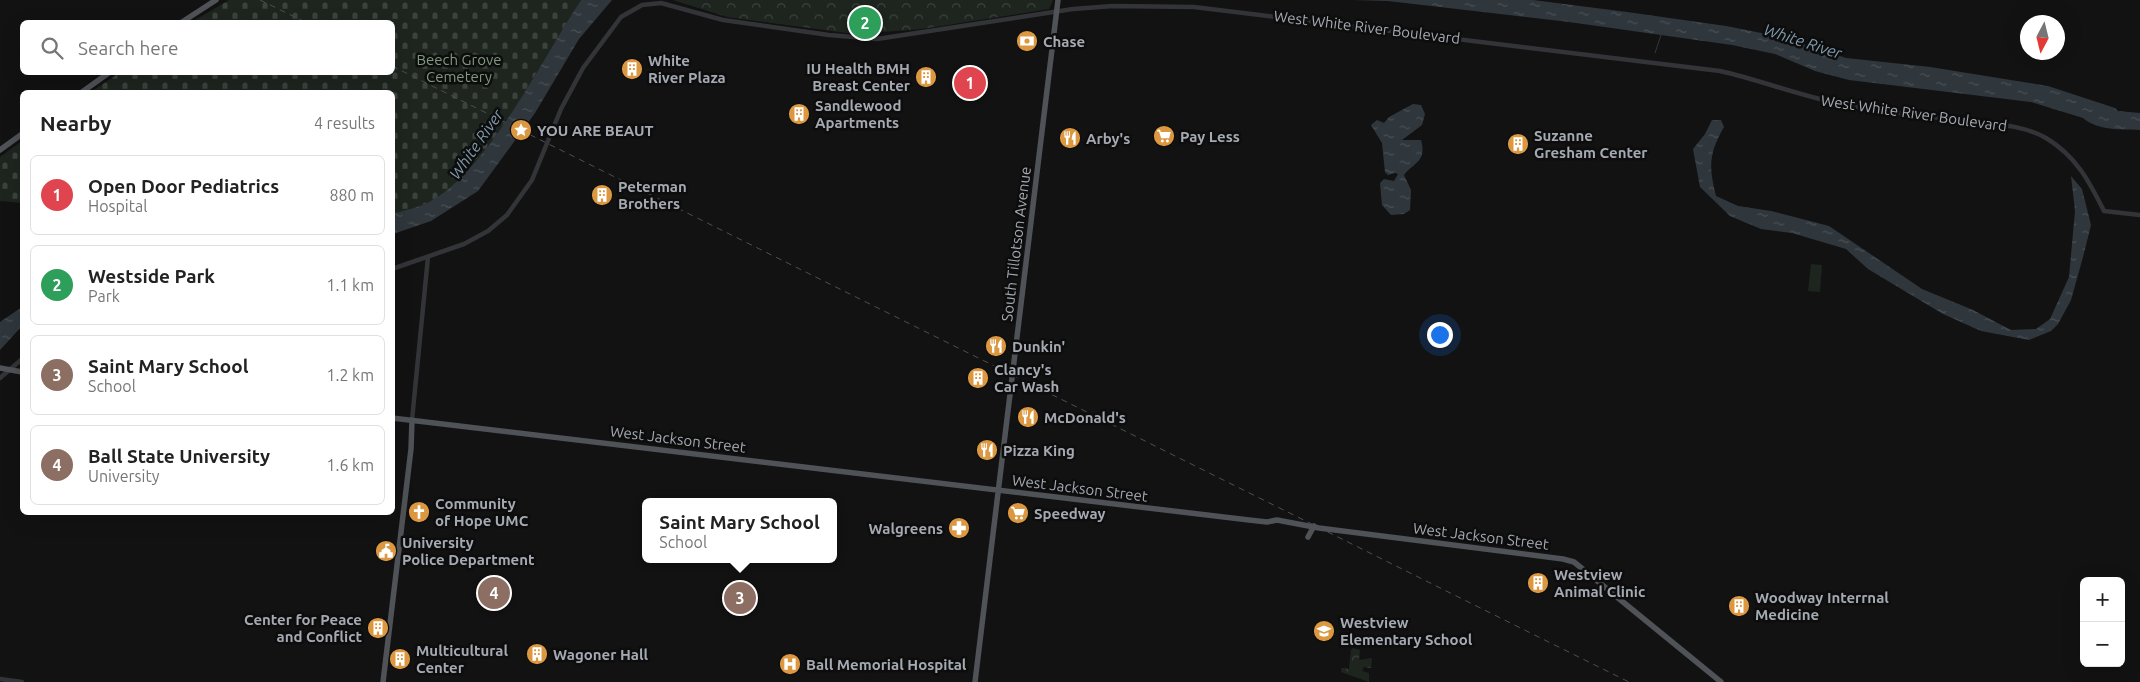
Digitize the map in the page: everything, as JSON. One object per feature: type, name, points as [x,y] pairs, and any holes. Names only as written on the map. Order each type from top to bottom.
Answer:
[{"type":"main road","points":[[185,20],[216,0]]},
{"type":"main road","name":"South Tillotson Avenue","points":[[976,682],[1058,0]]},
{"type":"main road","points":[[85,90],[106,75]]},
{"type":"main road","points":[[0,150],[20,135]]},
{"type":"main road","points":[[0,368],[20,372]]},
{"type":"main road","name":"West Jackson Street","points":[[395,418],[1267,522],[1277,520],[1574,562],[1721,682]]},
{"type":"main road","points":[[384,682],[412,420]]},
{"type":"main road","points":[[1308,537],[1314,526]]},
{"type":"street","name":"West White River Boulevard","points":[[395,268],[472,240],[488,231],[513,208],[532,180],[551,131],[577,77],[621,17],[636,6],[661,3],[723,20],[829,35],[876,39],[1057,11],[1113,6],[1194,8],[1720,71],[1752,78],[1806,96],[1852,106],[1997,125],[2033,132],[2058,146],[2073,159],[2084,173],[2104,211],[2140,215]]},
{"type":"street","points":[[412,420],[428,257]]},
{"type":"street","points":[[0,378],[20,361]]},
{"type":"street","points":[[0,678],[22,682]]},
{"type":"green space","name":"Beech Grove Cemetery","points":[[229,0],[581,0],[532,81],[492,140],[471,167],[450,188],[429,202],[395,213],[395,90],[94,90],[116,75],[395,75],[395,20],[195,20]]},
{"type":"green space","points":[[673,0],[1053,0],[1049,9],[922,29],[855,34],[727,17]]},
{"type":"green space","points":[[20,142],[20,203],[0,201],[0,157]]},
{"type":"green space","points":[[1811,264],[1822,265],[1820,292],[1808,291]]},
{"type":"green space","points":[[1353,648],[1360,650],[1359,660],[1372,658],[1371,668],[1364,667],[1362,671],[1369,673],[1369,682],[1341,672],[1342,668],[1349,669],[1351,650]]},
{"type":"water","points":[[581,0],[612,0],[579,39],[535,113],[478,191],[431,221],[395,233],[395,213],[429,202],[450,187],[472,166],[513,111]]},
{"type":"water","points":[[1352,0],[1533,0],[1726,26],[1781,37],[1846,58],[1930,67],[2048,86],[2115,108],[2118,111],[2140,113],[2140,130],[2103,127],[2083,118],[2031,102],[1849,80],[1815,71],[1775,54],[1732,45],[1569,22],[1388,1]]},
{"type":"water","points":[[1413,104],[1421,105],[1425,114],[1422,125],[1402,140],[1421,140],[1422,153],[1418,161],[1404,175],[1411,190],[1410,210],[1404,214],[1391,215],[1382,205],[1380,183],[1384,179],[1394,181],[1398,174],[1388,175],[1385,172],[1382,143],[1371,125],[1377,120],[1384,123],[1389,117]]},
{"type":"water","points":[[1712,120],[1721,120],[1724,127],[1715,146],[1711,161],[1716,196],[1738,206],[1771,211],[1829,226],[1922,289],[1973,310],[2011,330],[2036,329],[2050,319],[2069,277],[2075,211],[2071,176],[2082,189],[2091,225],[2071,300],[2058,324],[2051,331],[2029,340],[1981,331],[1943,314],[1868,269],[1846,249],[1792,233],[1761,229],[1730,216],[1700,187],[1693,149],[1705,134]]},
{"type":"water","points":[[20,308],[20,328],[0,350],[0,322]]},
{"type":"waterway","points":[[1655,53],[1661,35]]},
{"type":"railway","points":[[260,0],[301,20]]},
{"type":"railway","points":[[395,67],[1629,682]]},
{"type":"place","name":"Westside Park","points":[[865,23]]},
{"type":"place","name":"Chase","points":[[1027,41]]},
{"type":"place","name":"White River Plaza","points":[[632,69]]},
{"type":"place","name":"IU Health BMH Breast Center","points":[[926,77]]},
{"type":"place","name":"Open Door Pediatrics","points":[[970,83]]},
{"type":"place","name":"Sandlewood Apartments","points":[[799,114]]},
{"type":"place","name":"YOU ARE BEAUT","points":[[521,130]]},
{"type":"place","name":"Pay Less","points":[[1164,136]]},
{"type":"place","name":"Arby's","points":[[1070,138]]},
{"type":"place","name":"Suzanne Gresham Center","points":[[1518,144]]},
{"type":"place","name":"Peterman Brothers","points":[[602,195]]},
{"type":"place","name":"Dunkin'","points":[[996,346]]},
{"type":"place","name":"Clancy's Car Wash","points":[[978,378]]},
{"type":"place","name":"McDonald's","points":[[1028,417]]},
{"type":"place","name":"Pizza King","points":[[987,450]]},
{"type":"place","name":"Community of Hope UMC","points":[[419,512]]},
{"type":"place","name":"Speedway","points":[[1018,513]]},
{"type":"place","name":"Walgreens","points":[[959,528]]},
{"type":"place","name":"University Police Department","points":[[386,551]]},
{"type":"place","name":"Westview Animal Clinic","points":[[1538,583]]},
{"type":"place","name":"Ball State University","points":[[494,593]]},
{"type":"place","name":"Saint Mary School","points":[[740,598]]},
{"type":"place","name":"Woodway Interrnal Medicine","points":[[1739,606]]},
{"type":"place","name":"Center for Peace and Conflict","points":[[378,628]]},
{"type":"place","name":"Westview Elementary School","points":[[1324,631]]},
{"type":"place","name":"Wagoner Hall","points":[[537,654]]},
{"type":"place","name":"Multicultural Center","points":[[400,659]]},
{"type":"place","name":"Ball Memorial Hospital","points":[[790,664]]},
{"type":"water label","name":"White River","points":[[1803,41]]},
{"type":"water label","name":"White River","points":[[476,144]]}]
